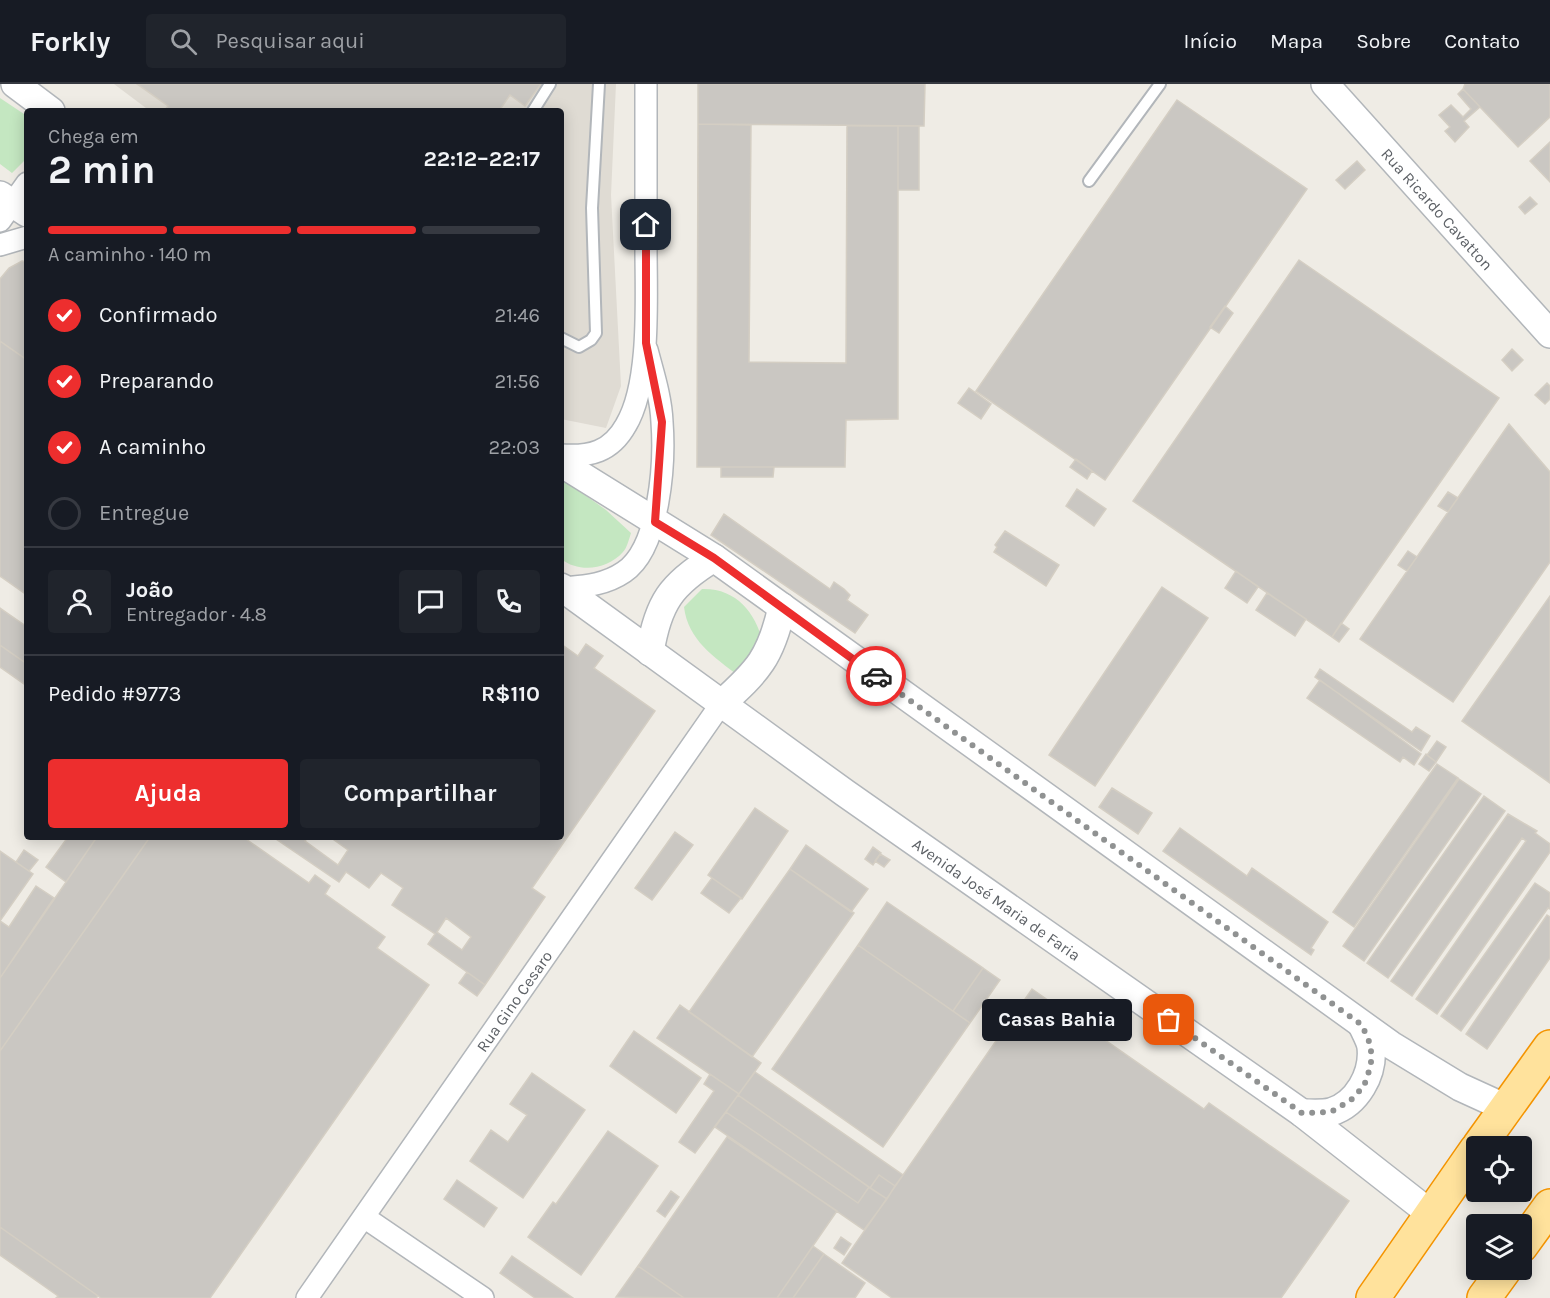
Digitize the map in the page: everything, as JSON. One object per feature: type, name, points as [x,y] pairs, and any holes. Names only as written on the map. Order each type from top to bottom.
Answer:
[{"type":"highway","points":[[1486,1136],[1550,1047]]},
{"type":"highway","points":[[1373,1298],[1466,1164]]},
{"type":"highway","points":[[1532,1231],[1550,1206]]},
{"type":"highway","points":[[1484,1298],[1497,1280]]},
{"type":"street","points":[[15,84],[47,108]]},
{"type":"street","points":[[564,454],[584,456],[598,453],[626,426],[634,407],[646,343],[646,84]]},
{"type":"street","name":"Rua Ricardo Cavatton","points":[[1325,84],[1550,334]]},
{"type":"street","points":[[0,245],[24,238]]},
{"type":"street","points":[[564,588],[605,582],[625,572],[646,547],[655,522],[662,422],[646,343]]},
{"type":"street","points":[[564,465],[714,558],[1362,1025],[1460,1087],[1506,1108]]},
{"type":"street","points":[[650,652],[662,605],[674,587],[693,570],[714,558]]},
{"type":"street","name":"Avenida José Maria de Faria","points":[[564,589],[721,704],[1302,1113],[1431,1214]]},
{"type":"street","points":[[721,704],[764,660],[775,636],[782,607]]},
{"type":"street","name":"Rua Gino Cesaro","points":[[307,1298],[721,704]]},
{"type":"street","points":[[1302,1113],[1331,1112],[1351,1100],[1364,1086],[1371,1065],[1371,1046],[1362,1025]]},
{"type":"street","points":[[364,1217],[483,1298]]},
{"type":"lane","points":[[535,108],[550,84]]},
{"type":"lane","points":[[564,339],[579,346],[591,340],[596,333],[592,208],[599,84]]},
{"type":"lane","points":[[1089,181],[1160,84]]},
{"type":"shaded area","points":[[114,84],[616,84],[611,195],[621,386],[606,428],[564,420],[564,108],[146,108]]},
{"type":"green space","points":[[0,98],[24,114],[24,161],[12,173],[0,164]]},
{"type":"green space","points":[[564,480],[606,510],[631,533],[626,548],[609,563],[584,568],[564,561]]},
{"type":"green space","points":[[702,589],[714,590],[734,597],[755,621],[763,642],[739,676],[704,647],[686,619],[684,607]]},
{"type":"building","points":[[137,84],[541,84],[525,106],[510,95],[501,108],[166,108],[168,106]]},
{"type":"building","points":[[698,84],[925,84],[924,126],[698,124]]},
{"type":"building","points":[[1465,84],[1550,84],[1550,117],[1518,147],[1463,89]]},
{"type":"building","points":[[1463,89],[1480,107],[1464,121],[1469,127],[1455,142],[1445,131],[1450,127],[1439,115],[1451,105],[1463,117],[1471,109],[1458,94]]},
{"type":"building","points":[[1177,100],[1307,189],[1105,480],[976,391]]},
{"type":"building","points":[[698,124],[751,125],[749,362],[846,363],[847,126],[898,126],[898,419],[846,420],[845,467],[697,467]]},
{"type":"building","points":[[898,126],[919,126],[919,190],[898,190]]},
{"type":"building","points":[[1550,142],[1550,182],[1530,161]]},
{"type":"building","points":[[1357,161],[1365,170],[1345,189],[1336,180]]},
{"type":"building","points":[[1530,197],[1537,204],[1525,214],[1519,207]]},
{"type":"building","points":[[1299,260],[1499,398],[1332,637],[1133,501]]},
{"type":"building","points":[[24,261],[24,358],[0,341],[0,279],[9,268]]},
{"type":"building","points":[[1225,306],[1233,313],[1219,333],[1210,327]]},
{"type":"building","points":[[0,341],[24,358],[24,593],[0,576]]},
{"type":"building","points":[[1512,349],[1523,360],[1512,371],[1502,360]]},
{"type":"building","points":[[1547,383],[1550,386],[1550,399],[1545,404],[1535,395]]},
{"type":"building","points":[[969,388],[991,404],[981,419],[958,403]]},
{"type":"building","points":[[1509,424],[1550,472],[1550,562],[1453,702],[1360,639]]},
{"type":"building","points":[[1076,459],[1092,471],[1087,479],[1070,467]]},
{"type":"building","points":[[721,467],[774,467],[773,477],[721,477]]},
{"type":"building","points":[[1077,489],[1106,509],[1094,526],[1066,506]]},
{"type":"building","points":[[1448,492],[1458,498],[1448,512],[1438,506]]},
{"type":"building","points":[[724,514],[830,589],[834,582],[844,589],[850,595],[847,600],[868,615],[855,633],[711,535]]},
{"type":"building","points":[[1005,531],[1059,565],[1046,586],[994,552],[997,547],[995,545]]},
{"type":"building","points":[[1408,551],[1417,557],[1407,571],[1398,565]]},
{"type":"building","points":[[1236,571],[1258,587],[1247,603],[1225,588]]},
{"type":"building","points":[[1162,587],[1208,618],[1095,786],[1049,755]]},
{"type":"building","points":[[1267,593],[1306,619],[1295,636],[1256,610]]},
{"type":"building","points":[[1550,596],[1550,783],[1462,721]]},
{"type":"building","points":[[0,608],[24,625],[24,662],[0,645]]},
{"type":"building","points":[[1341,623],[1349,629],[1339,642],[1332,637]]},
{"type":"building","points":[[586,644],[603,656],[594,668],[655,711],[532,888],[545,897],[485,985],[428,944],[435,934],[392,905],[403,888],[381,873],[369,888],[346,872],[339,882],[277,840],[306,840],[338,865],[348,850],[334,840],[564,840],[564,646],[578,656]],"holes":[[[446,918],[471,937],[462,950],[437,932]]]},
{"type":"building","points":[[0,645],[24,662],[24,684],[0,667]]},
{"type":"building","points":[[1320,669],[1412,732],[1416,727],[1430,736],[1421,751],[1315,677]]},
{"type":"building","points":[[1320,680],[1421,754],[1414,765],[1403,757],[1400,762],[1307,698]]},
{"type":"building","points":[[1437,741],[1446,747],[1436,762],[1427,755]]},
{"type":"building","points":[[1426,754],[1436,762],[1429,771],[1419,764]]},
{"type":"building","points":[[1437,764],[1458,778],[1354,927],[1333,912]]},
{"type":"building","points":[[1459,779],[1481,794],[1364,961],[1343,946]]},
{"type":"building","points":[[1112,788],[1152,813],[1138,834],[1099,807]]},
{"type":"building","points":[[1484,796],[1505,811],[1388,978],[1367,963]]},
{"type":"building","points":[[755,808],[788,831],[742,899],[708,875]]},
{"type":"building","points":[[1508,814],[1537,831],[1535,833],[1550,844],[1550,852],[1437,1014],[1416,999],[1526,841],[1522,838],[1412,996],[1391,981]]},
{"type":"building","points":[[1180,828],[1247,876],[1252,868],[1328,922],[1311,948],[1314,950],[1311,955],[1163,851]]},
{"type":"building","points":[[675,832],[693,845],[652,900],[635,888]]},
{"type":"building","points":[[66,840],[95,840],[66,882],[46,867]]},
{"type":"building","points":[[95,840],[148,840],[0,1051],[0,978]]},
{"type":"building","points":[[148,840],[247,840],[309,883],[315,875],[330,886],[325,894],[385,937],[377,948],[429,985],[210,1298],[101,1298],[0,1227],[0,1051]]},
{"type":"building","points":[[806,845],[868,889],[851,912],[790,869]]},
{"type":"building","points":[[873,847],[881,853],[873,865],[865,859]]},
{"type":"building","points":[[24,850],[38,860],[29,871],[16,862]]},
{"type":"building","points":[[0,851],[33,874],[0,921]]},
{"type":"building","points":[[880,854],[890,860],[884,867],[875,861]]},
{"type":"building","points":[[790,869],[854,913],[752,1057],[689,1012]]},
{"type":"building","points":[[712,878],[741,898],[729,913],[701,893]]},
{"type":"building","points":[[1535,883],[1550,893],[1550,909],[1548,908],[1461,1031],[1441,1016]]},
{"type":"building","points":[[36,886],[54,898],[0,978],[0,921],[9,927]]},
{"type":"building","points":[[887,902],[983,968],[953,1011],[858,945]]},
{"type":"building","points":[[1547,915],[1550,917],[1550,958],[1487,1049],[1466,1034]]},
{"type":"building","points":[[858,945],[970,1023],[883,1147],[772,1069]]},
{"type":"building","points":[[983,968],[1000,980],[970,1023],[953,1011]]},
{"type":"building","points":[[467,972],[485,985],[477,996],[459,983]]},
{"type":"building","points":[[1032,989],[1204,1109],[1209,1103],[1349,1201],[1281,1298],[892,1298],[842,1263]]},
{"type":"building","points":[[680,1005],[761,1063],[739,1094],[657,1038]]},
{"type":"building","points":[[634,1031],[701,1078],[676,1113],[610,1066]]},
{"type":"building","points":[[755,1072],[903,1175],[895,1186],[879,1175],[870,1188],[738,1095]]},
{"type":"building","points":[[532,1073],[585,1110],[523,1198],[470,1161],[491,1130],[508,1142],[527,1115],[510,1104]]},
{"type":"building","points":[[710,1074],[739,1094],[695,1153],[679,1142],[714,1091],[704,1084]]},
{"type":"building","points":[[738,1095],[869,1187],[858,1203],[726,1112]]},
{"type":"building","points":[[726,1112],[858,1203],[869,1187],[887,1199],[864,1230],[715,1127]]},
{"type":"building","points":[[608,1131],[658,1166],[581,1275],[528,1237],[553,1202],[556,1204]]},
{"type":"building","points":[[727,1137],[837,1211],[777,1298],[684,1298],[638,1266]]},
{"type":"building","points":[[879,1175],[895,1186],[887,1199],[870,1188]]},
{"type":"building","points":[[457,1180],[497,1208],[484,1227],[444,1199]]},
{"type":"building","points":[[671,1191],[679,1197],[665,1217],[657,1211]]},
{"type":"building","points":[[0,1227],[98,1296],[96,1298],[56,1298],[58,1296],[0,1255]]},
{"type":"building","points":[[841,1237],[851,1244],[844,1255],[834,1248]]},
{"type":"building","points":[[813,1246],[824,1254],[793,1298],[777,1298]]},
{"type":"building","points":[[824,1254],[865,1283],[855,1298],[793,1298]]},
{"type":"building","points":[[512,1256],[573,1298],[535,1298],[500,1273]]},
{"type":"building","points":[[638,1266],[684,1298],[616,1297]]},
{"type":"way so far","points":[[876,676],[1362,1025],[1371,1046],[1371,1065],[1364,1086],[1351,1100],[1331,1112],[1302,1113],[1169,1020]]},
{"type":"place","name":"Casas Bahia","points":[[1169,1020]]},
{"type":"route","points":[[646,225],[646,343],[659,396],[662,422],[662,449],[655,522],[714,558],[876,676]]}]
